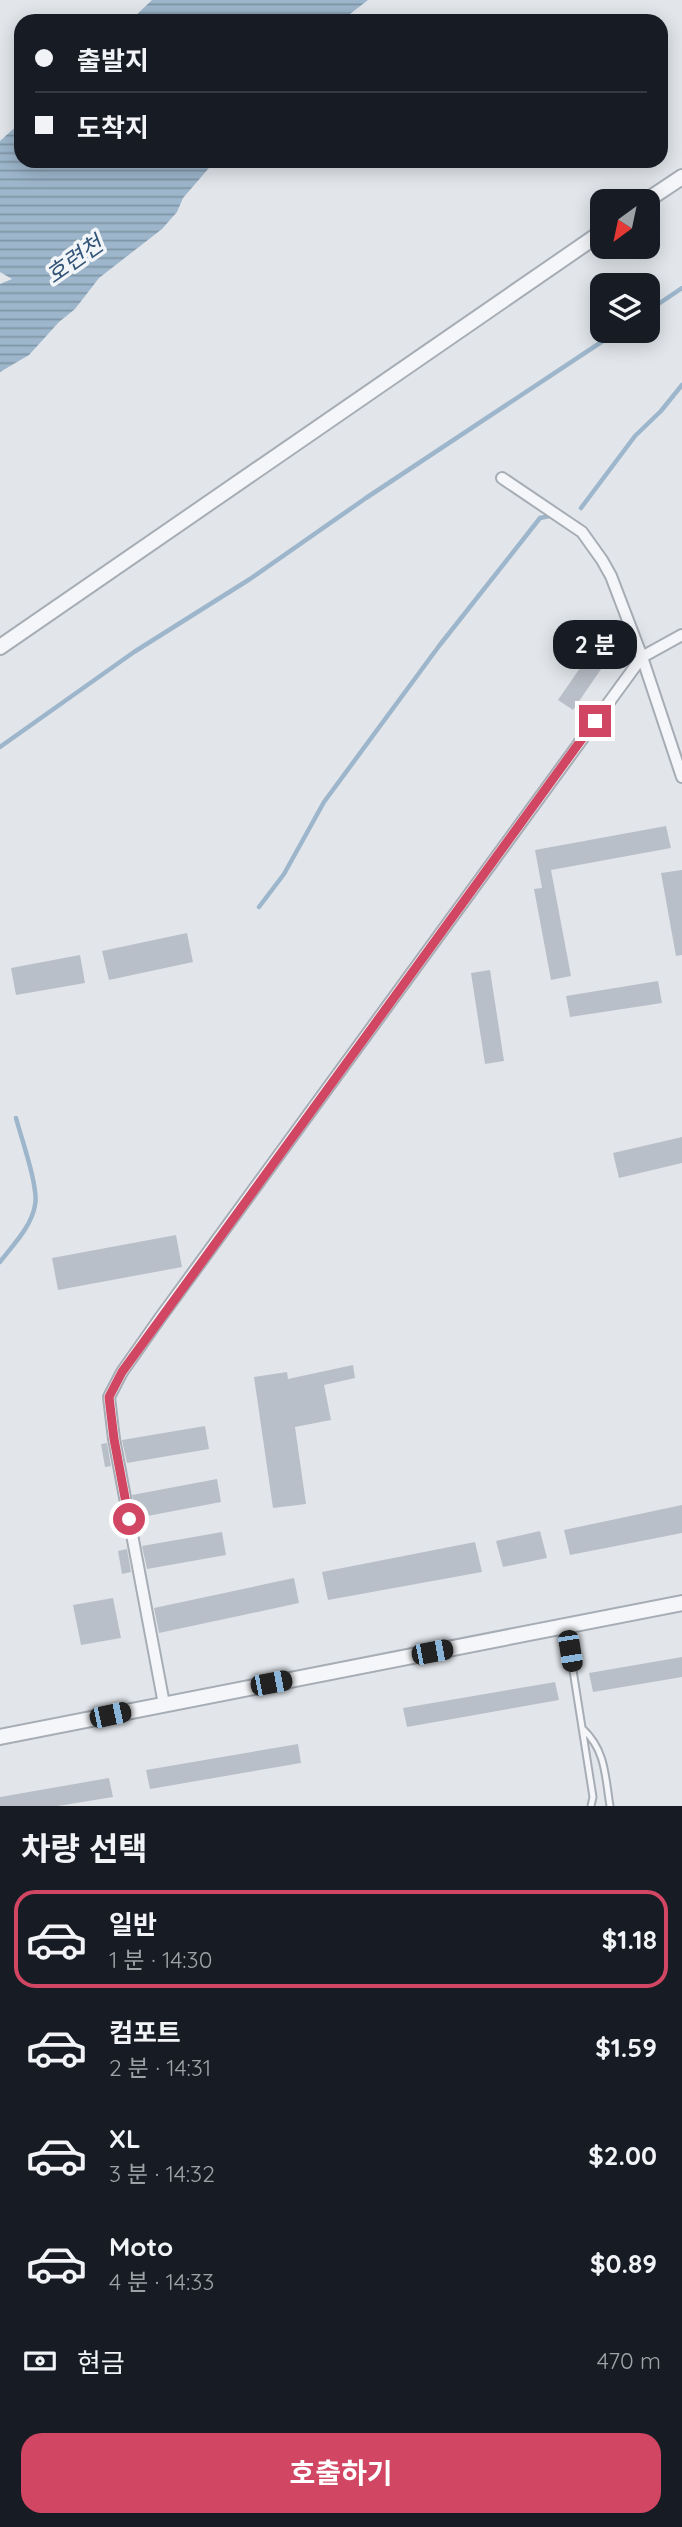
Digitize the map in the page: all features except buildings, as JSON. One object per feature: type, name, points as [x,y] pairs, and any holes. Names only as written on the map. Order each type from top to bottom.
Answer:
[{"type":"street","points":[[660,192],[682,177]]},
{"type":"street","points":[[0,647],[590,240]]},
{"type":"street","points":[[502,478],[582,532],[593,546],[611,576],[642,657],[682,777]]},
{"type":"street","points":[[164,1704],[114,1439],[109,1397],[122,1372],[167,1307],[642,657],[682,635]]},
{"type":"street","points":[[0,1737],[682,1603]]},
{"type":"lane","points":[[566,1626],[593,1797],[591,1806]]},
{"type":"lane","points":[[582,1728],[594,1739],[600,1752],[610,1806]]},
{"type":"water","points":[[152,0],[368,0],[350,14],[137,14]]},
{"type":"water","name":"호련천","points":[[14,128],[14,168],[209,168],[183,198],[177,212],[162,229],[99,278],[75,309],[59,322],[29,355],[0,372],[0,284],[12,279],[0,272],[0,141]]},
{"type":"waterway","points":[[660,303],[682,288]]},
{"type":"waterway","points":[[0,747],[134,652],[250,579],[366,498],[600,343]]},
{"type":"waterway","points":[[581,508],[635,436],[661,411],[682,385]]},
{"type":"waterway","points":[[259,907],[284,874],[324,802],[439,646],[540,518],[554,515]]},
{"type":"waterway","points":[[0,1262],[26,1228],[36,1197],[16,1118]]},
{"type":"route","points":[[129,1519],[109,1397],[122,1372],[595,721]]}]
